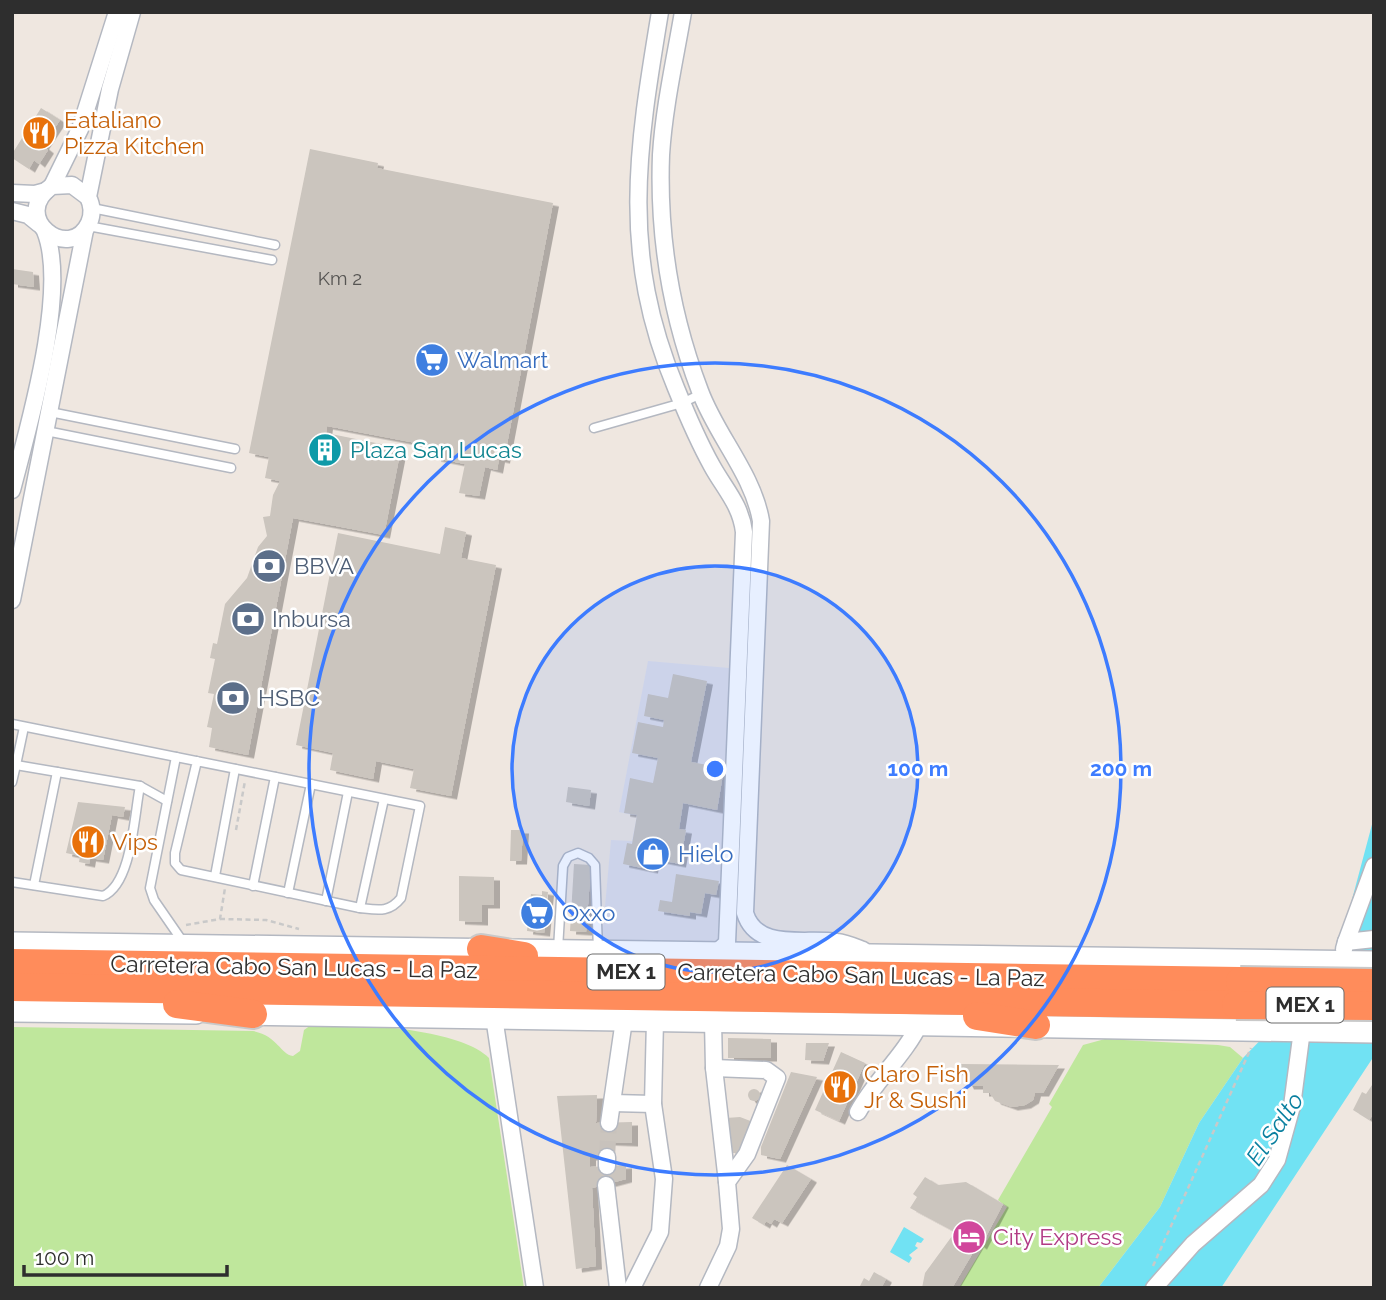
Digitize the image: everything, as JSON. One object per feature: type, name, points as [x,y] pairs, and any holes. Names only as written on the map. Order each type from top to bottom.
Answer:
[{"type":"highway","points":[[481,949],[662,973]]},
{"type":"highway","name":"Carretera Cabo San Lucas - La Paz","points":[[12,963],[662,973],[1238,993],[1374,1006]]},
{"type":"highway","name":"Carretera Cabo San Lucas - La Paz","points":[[26,987],[877,1000],[1238,993],[1374,983]]},
{"type":"highway","points":[[26,987],[253,1014]]},
{"type":"highway","points":[[877,1000],[1036,1025]]},
{"type":"main road","points":[[12,943],[184,935],[481,949],[874,954],[1342,952],[1374,962]]},
{"type":"main road","points":[[1302,1030],[1324,996],[1342,952]]},
{"type":"main road","points":[[12,1010],[1257,1028],[1374,1032]]},
{"type":"street","points":[[12,490],[48,330],[50,259],[37,205],[80,129],[117,12]]},
{"type":"street","points":[[12,600],[86,228],[110,89],[132,12]]},
{"type":"street","points":[[660,12],[638,153],[637,230],[644,282],[657,334],[682,403],[713,468],[737,507],[744,532],[727,943],[717,952]]},
{"type":"street","points":[[683,12],[664,130],[662,229],[667,277],[701,394],[754,495],[761,521],[746,916],[752,928],[766,938],[838,942],[874,954]]},
{"type":"street","points":[[12,193],[35,194],[49,188],[72,185],[90,202]]},
{"type":"street","points":[[12,211],[28,215],[42,228],[65,239],[86,228]]},
{"type":"street","points":[[1342,952],[1374,866]]},
{"type":"street","points":[[1342,952],[1373,938]]},
{"type":"street","points":[[494,1017],[535,1288]]},
{"type":"street","points":[[609,1123],[624,1020]]},
{"type":"street","points":[[632,1288],[660,1232],[664,1179],[653,1104],[655,1020]]},
{"type":"street","points":[[708,1288],[728,1246],[731,1229],[714,1068],[713,1021]]},
{"type":"street","points":[[858,1112],[872,1087],[910,1044],[920,1023]]},
{"type":"street","points":[[1154,1288],[1193,1244],[1261,1185],[1277,1160],[1292,1106],[1302,1030]]},
{"type":"street","points":[[714,1068],[766,1070],[777,1078],[747,1154],[727,1182]]},
{"type":"street","points":[[613,1103],[653,1104]]},
{"type":"street","points":[[606,1185],[618,1288]]},
{"type":"lane","points":[[90,202],[275,244]]},
{"type":"lane","points":[[86,228],[272,260]]},
{"type":"lane","points":[[594,428],[682,403],[701,394]]},
{"type":"lane","points":[[50,412],[235,449]]},
{"type":"lane","points":[[46,432],[231,468]]},
{"type":"lane","points":[[12,724],[24,727],[197,761],[420,806],[406,886],[393,908],[360,908],[181,870],[175,863],[197,761]]},
{"type":"lane","points":[[12,782],[24,727]]},
{"type":"lane","points":[[176,757],[150,888],[154,900],[184,935]]},
{"type":"lane","points":[[16,765],[140,786],[167,801]]},
{"type":"lane","points":[[215,876],[235,769]]},
{"type":"lane","points":[[34,885],[57,772]]},
{"type":"lane","points":[[253,886],[275,777]]},
{"type":"lane","points":[[288,893],[311,784]]},
{"type":"lane","points":[[12,882],[103,896],[113,892],[124,874],[140,786]]},
{"type":"lane","points":[[326,901],[348,792]]},
{"type":"lane","points":[[360,908],[384,799]]},
{"type":"lane","points":[[558,950],[563,866],[568,857],[578,853],[589,858],[595,865],[598,950]]},
{"type":"path","points":[[234,839],[247,771]]},
{"type":"path","points":[[184,935],[220,919],[226,879]]},
{"type":"path","points":[[1153,1266],[1194,1180],[1257,1028]]},
{"type":"shaded area","points":[[648,661],[729,668],[719,941],[602,940],[611,840],[632,841],[637,816],[619,812]]},
{"type":"green space","points":[[311,1025],[378,1026],[431,1034],[475,1048],[489,1058],[524,1288],[12,1288],[12,1027],[253,1031],[268,1037],[293,1056],[300,1051],[304,1030]]},
{"type":"green space","points":[[1105,1039],[1218,1045],[1230,1047],[1243,1058],[1199,1123],[1160,1207],[1098,1288],[959,1288],[1007,1207],[998,1200],[1052,1107],[1049,1104],[1083,1045]]},
{"type":"water","name":"El Salto","points":[[1374,817],[1374,1056],[1221,1288],[1098,1288],[1160,1207],[1199,1123],[1243,1058],[1323,976],[1342,937]]},
{"type":"water","points":[[904,1227],[924,1239],[921,1243],[917,1242],[915,1246],[918,1248],[909,1255],[912,1258],[909,1263],[890,1252]]},
{"type":"building","name":"Eataliano Pizza Kitchen","points":[[41,108],[60,120],[43,146],[48,150],[39,164],[34,160],[29,169],[12,158],[12,154]]},
{"type":"building","name":"Plaza San Lucas","points":[[310,149],[378,163],[377,168],[553,203],[504,460],[499,459],[497,470],[485,467],[479,496],[459,493],[465,464],[435,458],[437,447],[327,426],[326,433],[401,448],[384,535],[293,518],[248,755],[209,747],[212,728],[207,727],[214,694],[208,693],[215,659],[210,658],[213,643],[217,644],[225,604],[247,578],[258,547],[267,536],[263,517],[270,516],[273,495],[280,481],[265,478],[269,457],[249,453]]},
{"type":"building","points":[[12,269],[33,272],[34,287],[12,284]]},
{"type":"building","points":[[445,527],[466,532],[461,558],[496,565],[451,796],[410,788],[414,769],[376,761],[373,779],[330,770],[333,753],[296,745],[338,533],[440,554]]},
{"type":"building","points":[[673,674],[707,681],[691,762],[724,768],[717,810],[683,803],[679,829],[686,830],[680,864],[654,859],[652,870],[623,864],[627,843],[632,844],[637,815],[624,813],[630,778],[653,783],[658,758],[632,753],[638,722],[663,727],[664,720],[644,716],[648,694],[668,698]]},
{"type":"building","points":[[568,787],[591,790],[589,806],[566,802]]},
{"type":"building","name":"Vips","points":[[78,802],[125,807],[123,817],[112,815],[103,860],[90,858],[89,864],[79,862],[80,856],[66,853]]},
{"type":"building","points":[[511,830],[523,830],[521,861],[510,861]]},
{"type":"building","points":[[574,864],[591,865],[586,932],[570,931]]},
{"type":"building","points":[[676,874],[719,881],[716,895],[705,893],[701,914],[690,912],[690,916],[658,911],[660,900],[672,902]]},
{"type":"building","points":[[459,876],[494,877],[494,905],[482,905],[482,922],[459,921]]},
{"type":"building","name":"Oxxo","points":[[542,891],[548,892],[544,933],[527,931],[531,894],[542,895]]},
{"type":"building","points":[[728,1038],[771,1039],[771,1058],[728,1058]]},
{"type":"building","points":[[806,1043],[829,1043],[823,1061],[805,1060]]},
{"type":"building","name":"Claro Fish Jr & Sushi","points":[[841,1052],[865,1063],[839,1121],[815,1110]]},
{"type":"building","points":[[957,1064],[1059,1065],[1043,1093],[1035,1093],[1033,1100],[1025,1105],[1012,1107],[995,1101],[990,1093],[983,1093],[983,1086],[968,1086]]},
{"type":"building","points":[[791,1072],[817,1077],[780,1159],[761,1155],[761,1147]]},
{"type":"building","points":[[1374,1082],[1374,1113],[1369,1120],[1353,1110],[1362,1092],[1366,1094]]},
{"type":"building","points":[[754,1089],[760,1095],[754,1101],[748,1095]]},
{"type":"building","points":[[597,1095],[596,1123],[632,1122],[632,1143],[609,1142],[609,1157],[590,1157],[590,1167],[626,1165],[626,1179],[592,1188],[596,1266],[576,1269],[557,1096]]},
{"type":"building","points":[[740,1117],[753,1122],[741,1153],[730,1153],[726,1118]]},
{"type":"building","points":[[787,1165],[811,1179],[782,1223],[774,1219],[771,1224],[766,1221],[764,1225],[752,1218]]},
{"type":"building","name":"City Express","points":[[925,1177],[938,1185],[966,1182],[1003,1204],[981,1246],[978,1244],[952,1288],[922,1288],[925,1273],[955,1232],[910,1208],[917,1197],[913,1194]]},
{"type":"building","points":[[874,1272],[886,1279],[881,1288],[859,1288],[864,1278],[869,1281]]},
{"type":"tunnel","points":[[607,1157],[609,1123]]},
{"type":"place","name":"Eataliano Pizza Kitchen","points":[[39,133]]},
{"type":"place","name":"Walmart","points":[[432,360]]},
{"type":"place","name":"Plaza San Lucas","points":[[325,450]]},
{"type":"place","name":"BBVA","points":[[269,566]]},
{"type":"place","name":"Inbursa","points":[[248,619]]},
{"type":"place","name":"HSBC","points":[[233,698]]},
{"type":"place","name":"Vips","points":[[88,842]]},
{"type":"place","name":"Hielo","points":[[653,854]]},
{"type":"place","name":"Oxxo","points":[[537,913]]},
{"type":"place","name":"Claro Fish Jr & Sushi","points":[[840,1087]]},
{"type":"place","name":"City Express","points":[[969,1237]]}]
